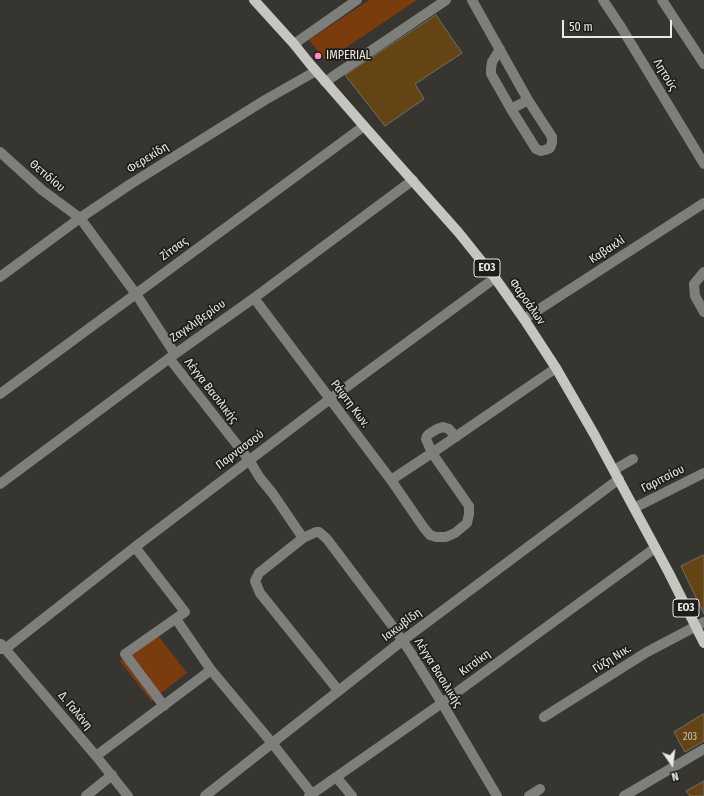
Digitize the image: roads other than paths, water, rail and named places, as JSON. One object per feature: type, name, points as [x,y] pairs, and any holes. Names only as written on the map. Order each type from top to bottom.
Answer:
[{"type":"main road","name":"Φαρσάλων","points":[[254,0],[459,233],[495,278],[524,319],[556,368],[655,548],[700,624],[704,643]]},
{"type":"street","points":[[294,44],[357,0]]},
{"type":"street","points":[[325,82],[446,0]]},
{"type":"street","points":[[472,0],[500,50],[528,100],[552,137],[550,148],[541,151],[536,149],[494,80],[491,74],[492,62],[500,50]]},
{"type":"street","name":"Λητούς","points":[[603,0],[704,164]]},
{"type":"street","points":[[662,0],[704,64]]},
{"type":"street","name":"Φερεκίδη","points":[[0,277],[80,218],[129,185],[266,100],[316,71]]},
{"type":"street","points":[[511,109],[528,100]]},
{"type":"street","name":"Ζίτσας","points":[[0,394],[364,126]]},
{"type":"street","name":"Θετιδίου","points":[[0,152],[42,190],[80,218]]},
{"type":"street","name":"Ζαγκλιβερίου","points":[[0,484],[413,180]]},
{"type":"street","name":"Καβακλί","points":[[524,319],[704,203]]},
{"type":"street","name":"Λέγγα Βασιλικής","points":[[80,218],[136,294],[172,356],[249,460],[260,478],[304,538],[312,533],[319,532],[323,534],[392,624],[498,796]]},
{"type":"street","points":[[704,272],[694,284],[695,296],[704,312]]},
{"type":"street","name":"Παρνασσού","points":[[2,647],[330,398],[495,278]]},
{"type":"street","name":"Ράφτη Κων.","points":[[254,298],[391,480],[424,528],[436,537],[446,537],[455,533],[467,523],[469,514],[468,506],[432,453]]},
{"type":"street","points":[[391,480],[556,368]]},
{"type":"street","points":[[432,453],[426,439],[429,434],[436,429],[443,427],[449,429],[456,437]]},
{"type":"street","name":"Ιακωβίδη","points":[[205,796],[338,690],[616,475],[633,459]]},
{"type":"street","name":"Γαριτσίου","points":[[634,508],[704,472]]},
{"type":"street","points":[[304,538],[260,573],[255,581],[260,593],[338,690]]},
{"type":"street","points":[[135,547],[185,612],[125,654],[164,706]]},
{"type":"street","name":"Κιτσίκη","points":[[310,795],[442,703],[655,548]]},
{"type":"street","points":[[176,619],[211,670],[272,743],[310,795]]},
{"type":"street","name":"Γύζη Νικ.","points":[[544,717],[647,652],[700,624]]},
{"type":"street","name":"Δ. Γαλάνη","points":[[2,647],[96,756],[128,796]]},
{"type":"street","points":[[96,756],[211,670]]},
{"type":"street","points":[[624,796],[704,749]]},
{"type":"street","points":[[86,796],[112,775]]},
{"type":"street","points":[[336,777],[352,796]]},
{"type":"street","points":[[529,796],[540,789]]},
{"type":"place","name":"IMPERIAL","points":[[318,56]]}]
